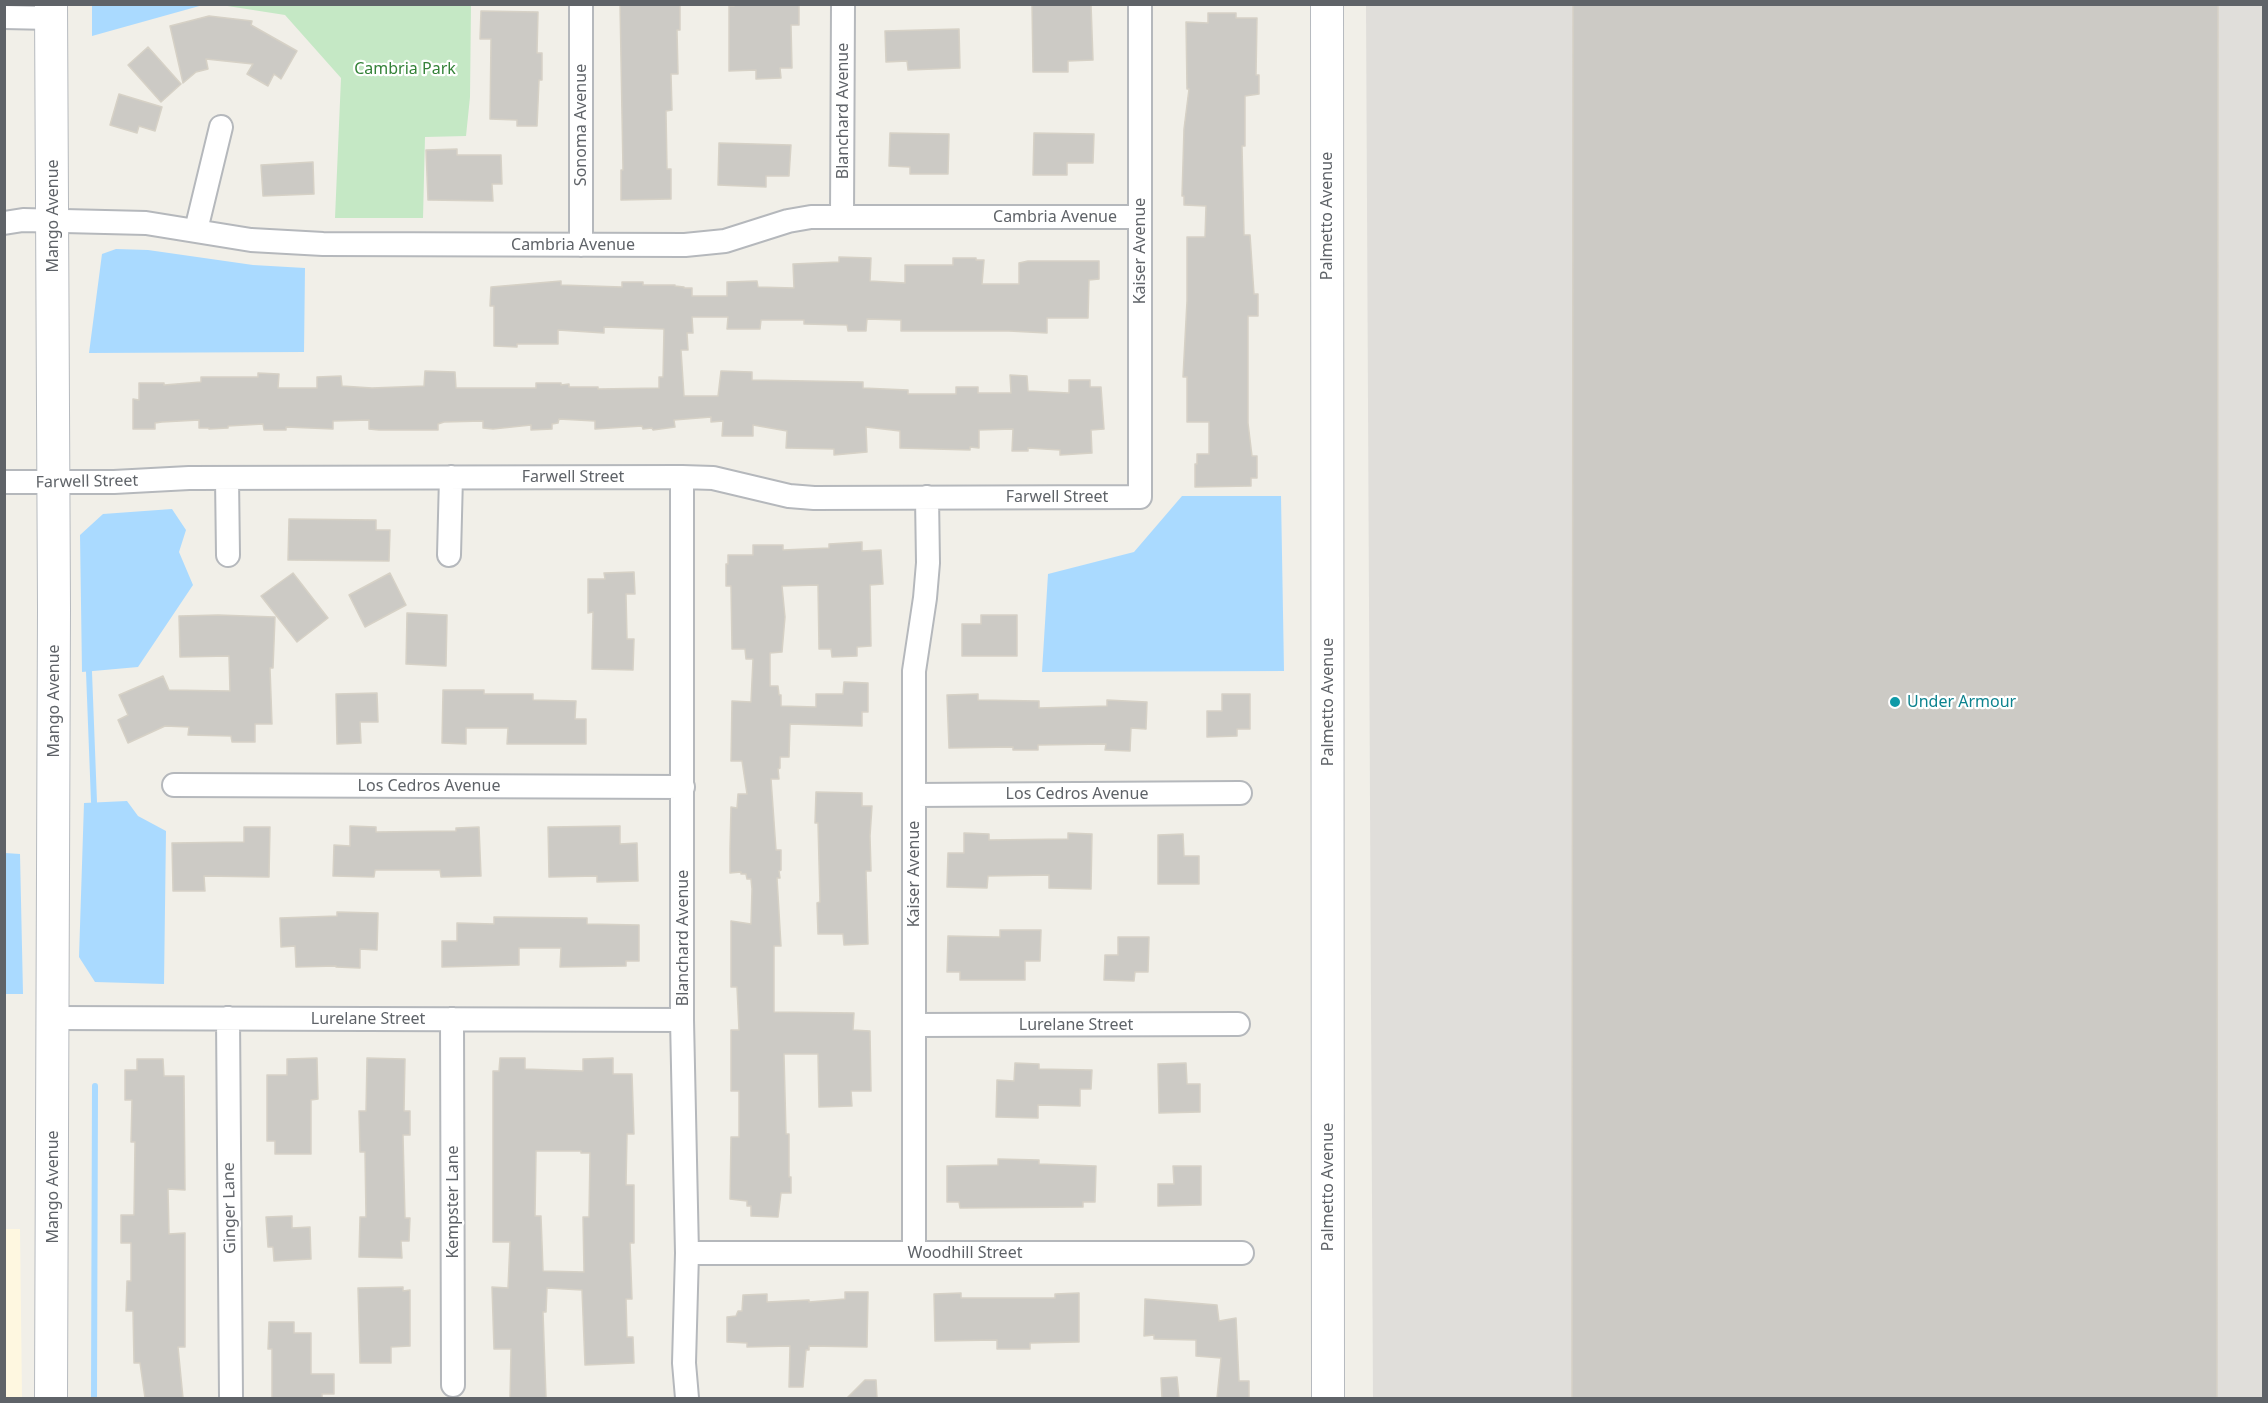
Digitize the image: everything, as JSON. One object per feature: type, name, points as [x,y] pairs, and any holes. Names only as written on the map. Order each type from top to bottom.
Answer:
[{"type":"street","name":"Sonoma Avenue","points":[[581,4],[581,245]]},
{"type":"street","name":"Blanchard Avenue","points":[[842,217],[843,4]]},
{"type":"street","name":"Kaiser Avenue","points":[[1140,4],[1140,497]]},
{"type":"street","name":"Palmetto Avenue","points":[[1327,4],[1328,1398]]},
{"type":"street","points":[[4,17],[51,11]]},
{"type":"street","name":"Mango Avenue","points":[[51,11],[54,483],[51,1398]]},
{"type":"street","points":[[196,230],[221,127]]},
{"type":"street","name":"Cambria Avenue","points":[[4,223],[23,220],[123,222],[196,230],[251,240],[323,244],[581,245],[706,244],[725,241],[799,219],[1140,217]]},
{"type":"street","points":[[449,555],[451,477]]},
{"type":"street","name":"Blanchard Avenue","points":[[682,477],[682,1020],[687,1253],[684,1363],[687,1398]]},
{"type":"street","name":"Farwell Street","points":[[4,482],[54,483],[227,478],[682,477],[735,482],[789,496],[1140,497]]},
{"type":"street","points":[[227,478],[228,555]]},
{"type":"street","name":"Kaiser Avenue","points":[[914,1253],[914,671],[928,563],[927,497]]},
{"type":"street","name":"Los Cedros Avenue","points":[[174,785],[683,787]]},
{"type":"street","name":"Los Cedros Avenue","points":[[914,795],[1240,793]]},
{"type":"street","name":"Lurelane Street","points":[[53,1018],[682,1020]]},
{"type":"street","name":"Ginger Lane","points":[[228,1018],[231,1398]]},
{"type":"street","name":"Kempster Lane","points":[[452,1019],[453,1385]]},
{"type":"street","name":"Lurelane Street","points":[[915,1024],[1238,1024]]},
{"type":"street","name":"Woodhill Street","points":[[687,1253],[1242,1253]]},
{"type":"shaded area","name":"Under Armour","points":[[1366,5],[2263,5],[2263,1398],[1373,1398]]},
{"type":"shaded area","points":[[5,1229],[20,1229],[22,1398],[5,1398]]},
{"type":"green space","name":"Cambria Park","points":[[221,5],[471,5],[470,97],[466,136],[425,137],[423,218],[335,218],[341,78],[285,15]]},
{"type":"water","points":[[92,4],[203,4],[203,5],[92,36]]},
{"type":"water","points":[[116,249],[148,250],[253,265],[305,268],[304,352],[89,353],[102,254]]},
{"type":"water","points":[[1182,496],[1281,496],[1284,671],[1042,672],[1048,574],[1134,552]]},
{"type":"water","points":[[172,509],[186,530],[179,552],[193,585],[138,667],[82,672],[80,535],[103,514]]},
{"type":"water","points":[[127,801],[138,816],[166,831],[164,984],[95,982],[79,957],[84,803]]},
{"type":"water","points":[[5,853],[20,854],[23,994],[5,994]]},
{"type":"building","points":[[620,4],[680,4],[680,30],[677,30],[678,74],[671,74],[672,110],[666,111],[667,169],[671,169],[671,199],[621,200],[621,170],[623,170]]},
{"type":"building","points":[[734,4],[799,4],[799,25],[791,25],[792,68],[780,68],[781,78],[756,79],[756,70],[729,71],[729,6],[734,6]]},
{"type":"building","points":[[1032,4],[1091,4],[1093,60],[1068,61],[1068,72],[1033,72]]},
{"type":"building","name":"Under Armour","points":[[1573,4],[2218,4],[2217,1398],[1572,1398]]},
{"type":"building","points":[[481,11],[538,12],[537,53],[542,53],[542,80],[539,80],[537,126],[517,126],[517,120],[490,119],[491,39],[480,39]]},
{"type":"building","points":[[1208,13],[1236,13],[1236,18],[1257,18],[1256,75],[1259,75],[1259,94],[1245,96],[1245,146],[1242,146],[1244,235],[1250,235],[1254,294],[1258,294],[1258,316],[1248,316],[1248,423],[1252,456],[1257,456],[1257,478],[1251,478],[1251,486],[1195,487],[1197,454],[1209,454],[1209,422],[1187,422],[1187,377],[1183,377],[1187,301],[1187,237],[1205,237],[1206,206],[1184,205],[1184,196],[1182,196],[1184,129],[1189,89],[1187,89],[1186,22],[1208,23]]},
{"type":"building","points":[[209,16],[252,21],[251,25],[297,51],[281,79],[274,74],[268,86],[247,74],[253,64],[206,59],[208,69],[196,72],[183,83],[170,26]]},
{"type":"building","points":[[959,29],[960,68],[908,70],[907,61],[886,62],[885,31]]},
{"type":"building","points":[[148,47],[181,84],[161,102],[128,65]]},
{"type":"building","points":[[119,94],[162,107],[155,131],[139,126],[137,133],[110,125]]},
{"type":"building","points":[[890,133],[949,134],[948,174],[910,174],[910,167],[889,166]]},
{"type":"building","points":[[1034,133],[1094,134],[1093,163],[1067,163],[1067,175],[1033,175]]},
{"type":"building","points":[[719,143],[791,145],[789,176],[766,176],[766,187],[718,185]]},
{"type":"building","points":[[457,149],[457,155],[501,155],[502,184],[492,184],[493,201],[428,200],[426,150]]},
{"type":"building","points":[[313,162],[314,194],[263,196],[261,165]]},
{"type":"building","points":[[839,257],[871,258],[870,281],[905,283],[905,265],[953,265],[953,258],[984,260],[982,284],[1019,284],[1019,263],[1028,261],[1099,261],[1099,279],[1089,280],[1088,318],[1047,318],[1047,333],[901,331],[901,320],[867,319],[866,331],[848,331],[847,325],[804,324],[804,320],[761,320],[760,329],[727,329],[728,317],[692,317],[693,333],[687,333],[688,350],[681,350],[684,396],[718,396],[721,371],[752,372],[752,380],[863,382],[863,388],[908,390],[908,394],[956,394],[956,387],[978,387],[978,393],[1011,393],[1010,375],[1027,376],[1028,391],[1069,393],[1069,380],[1090,380],[1090,387],[1101,387],[1104,429],[1091,430],[1092,453],[1060,455],[1060,450],[1028,448],[1028,451],[1012,451],[1013,429],[979,430],[979,448],[970,447],[970,450],[900,448],[900,431],[866,427],[867,452],[834,455],[834,449],[786,448],[787,431],[753,425],[753,436],[722,436],[723,421],[711,422],[711,417],[674,420],[675,427],[653,430],[652,428],[643,429],[642,426],[595,429],[595,421],[559,419],[558,423],[552,424],[552,429],[531,430],[531,425],[483,428],[483,421],[444,422],[438,424],[438,430],[379,430],[369,429],[369,420],[333,421],[333,429],[286,427],[286,430],[264,430],[263,424],[209,429],[199,428],[199,420],[162,422],[155,423],[155,429],[133,429],[133,399],[139,400],[139,383],[164,383],[164,385],[201,382],[201,377],[258,377],[258,373],[279,374],[278,388],[317,388],[317,377],[341,376],[342,386],[372,388],[424,386],[425,371],[455,372],[456,388],[536,388],[536,383],[561,383],[561,385],[569,384],[569,387],[598,387],[598,389],[659,388],[659,377],[663,377],[664,329],[604,327],[604,333],[558,330],[558,344],[494,346],[494,306],[490,306],[491,287],[561,281],[561,285],[622,287],[622,282],[643,282],[643,285],[675,285],[692,288],[692,296],[727,296],[727,282],[757,281],[758,287],[794,288],[793,264],[839,262]]},
{"type":"building","points":[[289,519],[376,520],[376,530],[390,530],[389,561],[288,560]]},
{"type":"building","points":[[862,542],[862,551],[881,550],[883,584],[870,585],[871,646],[857,647],[857,656],[832,657],[831,649],[819,649],[818,585],[782,586],[785,617],[782,652],[770,653],[770,686],[778,686],[781,706],[816,707],[816,694],[843,694],[844,682],[868,683],[868,712],[862,712],[862,726],[790,724],[789,757],[780,757],[779,779],[771,779],[776,850],[781,850],[780,878],[777,878],[781,946],[774,946],[774,1012],[854,1013],[853,1030],[870,1031],[871,1091],[851,1091],[852,1106],[819,1107],[818,1054],[784,1054],[786,1134],[789,1134],[791,1193],[781,1193],[778,1217],[751,1216],[751,1206],[747,1206],[747,1201],[730,1199],[731,1137],[739,1137],[739,1091],[731,1091],[731,1030],[739,1030],[737,987],[731,987],[731,921],[751,924],[752,889],[751,879],[747,879],[746,874],[730,873],[730,849],[731,807],[737,808],[738,794],[747,794],[742,761],[731,761],[732,701],[751,702],[753,659],[746,659],[745,649],[732,649],[731,586],[726,586],[726,564],[728,564],[728,555],[753,555],[753,545],[783,545],[783,550],[829,548],[829,544]]},
{"type":"building","points":[[634,572],[635,594],[626,594],[627,639],[634,639],[633,670],[592,669],[593,612],[588,613],[588,579],[605,579],[604,573]]},
{"type":"building","points":[[293,573],[328,618],[297,642],[261,596]]},
{"type":"building","points":[[390,573],[406,605],[365,627],[349,595]]},
{"type":"building","points":[[407,613],[447,615],[446,666],[406,664]]},
{"type":"building","points":[[981,615],[1017,615],[1017,656],[962,656],[962,624],[981,624]]},
{"type":"building","points":[[179,616],[275,617],[273,668],[270,668],[272,724],[255,724],[255,742],[232,742],[231,736],[188,735],[189,727],[165,726],[128,743],[118,720],[128,715],[119,695],[163,676],[169,690],[230,691],[229,656],[180,657]]},
{"type":"building","points":[[443,690],[484,690],[484,694],[533,694],[533,700],[576,701],[575,719],[586,719],[586,744],[507,744],[508,728],[466,728],[466,744],[442,743]]},
{"type":"building","points":[[377,693],[378,722],[360,722],[361,743],[337,744],[336,694]]},
{"type":"building","points":[[978,694],[978,700],[1039,701],[1039,708],[1107,706],[1107,700],[1147,702],[1146,729],[1131,728],[1130,751],[1105,750],[1106,744],[1038,745],[1038,750],[1013,750],[1013,747],[949,748],[947,695]]},
{"type":"building","points":[[1222,694],[1250,694],[1250,729],[1237,729],[1237,736],[1207,737],[1207,711],[1222,711]]},
{"type":"building","points":[[816,792],[862,793],[862,806],[872,806],[871,871],[866,871],[868,944],[844,945],[843,934],[818,934],[817,903],[820,902],[818,823],[815,823]]},
{"type":"building","points":[[350,826],[376,827],[376,832],[456,831],[456,828],[479,827],[481,876],[441,877],[440,870],[375,870],[374,877],[333,876],[334,845],[350,846]]},
{"type":"building","points":[[620,826],[620,844],[637,843],[638,881],[597,882],[597,876],[549,877],[548,827]]},
{"type":"building","points":[[244,827],[270,827],[269,877],[204,876],[205,891],[173,891],[172,843],[244,842]]},
{"type":"building","points":[[964,833],[989,834],[989,840],[1068,839],[1068,833],[1092,834],[1091,889],[1049,888],[1049,875],[988,876],[987,888],[947,887],[948,853],[964,853]]},
{"type":"building","points":[[1183,834],[1184,856],[1199,856],[1199,884],[1158,884],[1158,835]]},
{"type":"building","points":[[337,912],[378,913],[377,950],[360,949],[360,968],[296,967],[295,946],[281,947],[280,918],[337,916]]},
{"type":"building","points":[[494,917],[587,918],[587,924],[639,925],[639,961],[626,961],[626,966],[560,967],[561,948],[519,948],[519,965],[442,967],[442,941],[457,941],[457,923],[494,924]]},
{"type":"building","points":[[1000,930],[1041,930],[1040,961],[1025,961],[1025,980],[960,980],[960,972],[947,972],[948,936],[1000,937]]},
{"type":"building","points":[[1118,937],[1149,937],[1148,972],[1135,972],[1134,981],[1104,980],[1105,955],[1118,955]]},
{"type":"building","points":[[317,1058],[318,1099],[311,1100],[311,1154],[275,1154],[275,1141],[267,1141],[267,1075],[287,1075],[287,1059]]},
{"type":"building","points":[[367,1058],[405,1059],[404,1111],[410,1111],[410,1135],[403,1135],[405,1218],[410,1218],[409,1241],[401,1241],[402,1258],[359,1257],[360,1217],[366,1217],[365,1152],[360,1152],[359,1111],[366,1111]]},
{"type":"building","points":[[500,1058],[525,1058],[525,1069],[583,1071],[583,1059],[613,1058],[613,1074],[632,1074],[634,1134],[627,1134],[626,1185],[634,1185],[634,1243],[630,1243],[632,1299],[626,1299],[627,1337],[633,1337],[634,1363],[585,1365],[582,1290],[547,1288],[546,1312],[543,1312],[546,1398],[510,1398],[511,1349],[494,1349],[492,1287],[508,1288],[510,1242],[493,1242],[493,1071],[499,1071]],"holes":[[[536,1151],[581,1151],[581,1153],[590,1153],[589,1217],[583,1217],[584,1272],[543,1271],[541,1216],[535,1216]]]},
{"type":"building","points":[[137,1059],[163,1059],[164,1076],[184,1076],[185,1190],[168,1189],[169,1234],[185,1233],[185,1347],[178,1347],[183,1398],[145,1398],[140,1363],[134,1363],[133,1311],[126,1311],[127,1281],[131,1281],[131,1243],[121,1243],[121,1215],[134,1215],[135,1142],[131,1142],[132,1100],[125,1100],[125,1070],[137,1070]]},
{"type":"building","points":[[1015,1063],[1039,1064],[1039,1069],[1092,1070],[1091,1089],[1080,1089],[1080,1106],[1038,1105],[1038,1118],[996,1117],[997,1080],[1014,1081]]},
{"type":"building","points":[[1186,1063],[1187,1084],[1200,1084],[1200,1112],[1159,1113],[1158,1064]]},
{"type":"building","points":[[998,1159],[1039,1160],[1039,1164],[1096,1166],[1095,1202],[1083,1202],[1083,1207],[960,1208],[959,1202],[947,1202],[947,1166],[998,1165]]},
{"type":"building","points":[[1173,1166],[1201,1166],[1201,1205],[1158,1206],[1158,1184],[1174,1184]]},
{"type":"building","points":[[292,1216],[292,1228],[310,1227],[311,1259],[274,1261],[273,1247],[268,1247],[266,1217]]},
{"type":"building","points":[[403,1287],[403,1291],[410,1290],[410,1346],[391,1347],[391,1363],[360,1363],[358,1288]]},
{"type":"building","points":[[845,1292],[868,1292],[867,1347],[809,1346],[809,1350],[806,1350],[803,1387],[789,1387],[790,1346],[747,1347],[747,1343],[727,1342],[727,1317],[736,1316],[738,1311],[742,1311],[743,1295],[767,1294],[767,1302],[809,1300],[809,1302],[845,1299]]},
{"type":"building","points":[[961,1293],[961,1298],[1055,1298],[1055,1294],[1079,1293],[1079,1342],[1030,1343],[1030,1349],[997,1349],[997,1340],[935,1341],[934,1294]]},
{"type":"building","points":[[1145,1299],[1217,1305],[1219,1321],[1236,1318],[1239,1381],[1249,1381],[1249,1398],[1217,1398],[1221,1358],[1196,1356],[1196,1340],[1154,1339],[1154,1335],[1144,1336]]},
{"type":"building","points":[[269,1322],[294,1322],[294,1333],[311,1333],[311,1374],[334,1374],[334,1394],[322,1394],[322,1398],[272,1398],[272,1349],[268,1349]]},
{"type":"building","points":[[1177,1377],[1179,1398],[1162,1398],[1161,1378]]},
{"type":"building","points":[[865,1380],[876,1380],[877,1398],[847,1398]]},
{"type":"waterway","points":[[89,672],[94,802]]},
{"type":"waterway","points":[[94,1398],[95,1086]]},
{"type":"place","name":"Under Armour","points":[[1895,702]]}]
